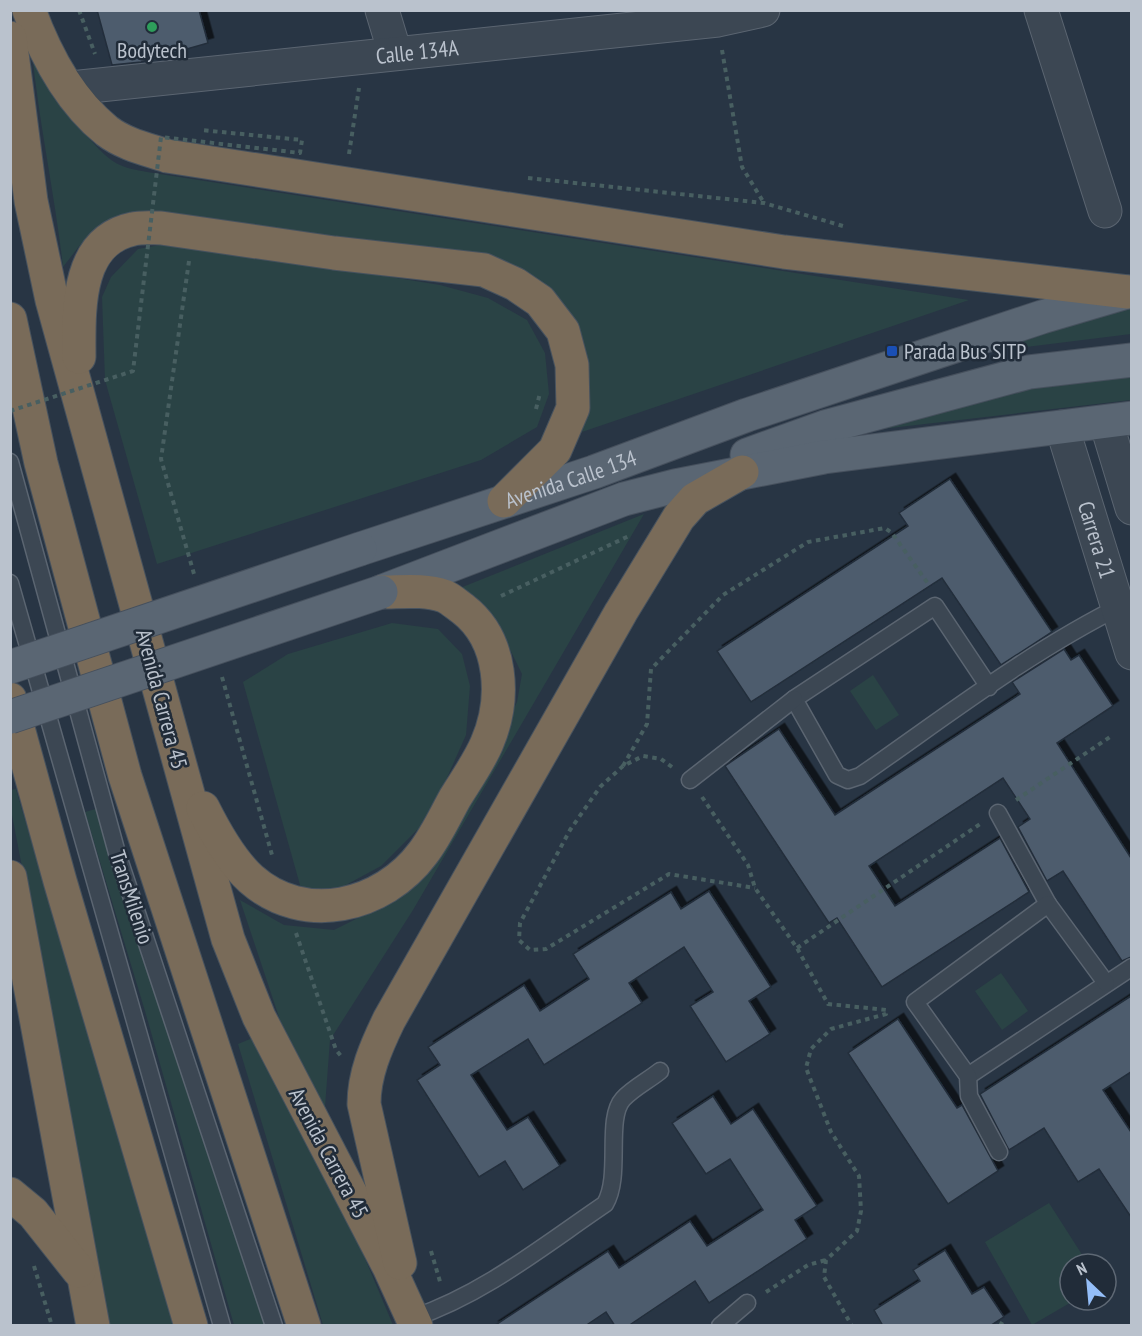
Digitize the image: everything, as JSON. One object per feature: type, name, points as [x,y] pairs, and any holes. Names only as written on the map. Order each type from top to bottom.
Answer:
[{"type":"highway","points":[[30,10],[53,65],[108,132],[131,145],[167,156],[784,252],[1130,291]]},
{"type":"highway","name":"Avenida Carrera 45","points":[[10,38],[31,201],[52,300],[216,898],[243,984],[277,1056],[414,1322]]},
{"type":"highway","points":[[79,397],[81,286],[87,270],[105,244],[132,229],[161,228],[334,253],[484,270],[515,284],[540,301],[563,332],[572,365],[573,408],[555,450],[504,501]]},
{"type":"highway","points":[[10,319],[41,463],[125,776],[304,1326]]},
{"type":"highway","points":[[414,1322],[363,1104],[364,1087],[372,1059],[388,1020],[621,612],[679,517],[695,499],[742,472]]},
{"type":"highway","points":[[172,738],[204,810],[225,846],[249,878],[269,893],[296,902],[340,906],[366,899],[396,879],[423,854],[487,744],[494,723],[500,688],[497,664],[488,640],[468,613],[447,597],[426,592],[381,592]]},
{"type":"highway","points":[[10,699],[60,881],[191,1326]]},
{"type":"highway","points":[[10,877],[93,1326]]},
{"type":"highway","points":[[10,1194],[51,1232],[82,1274]]},
{"type":"main road","name":"Avenida Calle 134","points":[[10,667],[594,472],[747,415],[1042,317],[1130,291]]},
{"type":"main road","points":[[624,499],[793,438],[914,402],[1029,372],[1131,360]]},
{"type":"main road","name":"Avenida Calle 134","points":[[10,717],[381,592],[624,499],[742,472],[824,457],[1119,420]]},
{"type":"street","points":[[379,55],[382,10]]},
{"type":"street","name":"Calle 134A","points":[[71,88],[763,10]]},
{"type":"street","points":[[1041,10],[1105,211]]},
{"type":"street","name":"Carrera 21","points":[[1119,420],[1131,508]]},
{"type":"street","name":"Carrera 21","points":[[1062,427],[1125,605],[1131,653]]},
{"type":"lane","name":"TransMilenio","points":[[10,462],[117,853],[274,1326]]},
{"type":"lane","name":"TransMilenio","points":[[10,583],[222,1326]]},
{"type":"lane","points":[[794,699],[837,775],[848,780],[860,776],[989,687],[1101,615],[1125,605]]},
{"type":"lane","points":[[690,780],[794,699],[935,606],[989,687]]},
{"type":"lane","points":[[998,813],[1048,904],[1106,983]]},
{"type":"lane","points":[[999,1152],[969,1096],[968,1076],[915,1002],[1048,904]]},
{"type":"lane","points":[[968,1076],[1131,967]]},
{"type":"lane","points":[[414,1322],[485,1286],[605,1204],[611,1194],[613,1180],[616,1111],[622,1100],[660,1071]]},
{"type":"lane","points":[[720,1326],[747,1303]]},
{"type":"path","points":[[79,10],[106,85]]},
{"type":"path","points":[[526,178],[764,203],[742,167],[732,120],[717,15]]},
{"type":"path","points":[[348,159],[379,55]]},
{"type":"path","points":[[10,411],[133,371],[161,137],[300,153],[302,140],[201,130]]},
{"type":"path","points":[[157,135],[198,146],[301,160]]},
{"type":"path","points":[[189,257],[161,459],[196,583]]},
{"type":"path","points":[[534,418],[543,384]]},
{"type":"path","points":[[623,766],[647,724],[651,669],[723,595],[808,542],[885,528],[892,533],[932,590],[935,606]]},
{"type":"path","points":[[501,596],[636,533]]},
{"type":"path","points":[[221,673],[273,858]]},
{"type":"path","points":[[797,948],[1110,737]]},
{"type":"path","points":[[747,1303],[808,1265],[826,1260],[840,1244],[857,1231],[861,1211],[859,1176],[831,1132],[806,1068],[811,1049],[831,1029],[886,1014],[886,1010],[839,1008],[828,1004],[797,948],[755,888],[748,865],[690,780],[661,759],[643,756],[623,766],[600,787],[570,830],[520,923],[519,940],[530,950],[546,949],[669,874],[755,888]]},
{"type":"path","points":[[298,939],[336,1050]]},
{"type":"path","points":[[826,1260],[824,1277],[852,1326]]},
{"type":"path","points":[[1000,1326],[1004,1319]]},
{"type":"green space","points":[[32,52],[83,131],[108,157],[130,168],[969,300],[582,432],[590,396],[587,362],[537,280],[504,261],[160,212],[105,223],[80,245],[63,267]]},
{"type":"green space","points":[[176,242],[440,285],[488,298],[527,320],[545,353],[549,394],[537,427],[481,460],[157,564],[105,380],[102,297],[111,277],[138,249]]},
{"type":"green space","points":[[1131,304],[1131,334],[1010,349],[1009,336]]},
{"type":"green space","points":[[1131,367],[1131,400],[847,433],[936,404]]},
{"type":"green space","points":[[644,514],[413,910],[330,1040],[325,1107],[280,1020],[240,900],[284,925],[334,930],[380,907],[479,778],[517,702],[522,674],[497,623],[455,590]]},
{"type":"green space","points":[[392,623],[438,629],[462,654],[470,686],[466,735],[446,780],[419,828],[381,866],[344,886],[302,892],[243,682],[288,654]]},
{"type":"green space","points":[[873,675],[899,715],[876,730],[850,691]]},
{"type":"green space","points":[[16,789],[173,1325],[108,1325],[98,1289],[89,1213],[11,810],[10,790]]},
{"type":"green space","points":[[99,808],[267,1325],[234,1325],[145,1011],[85,812]]},
{"type":"green space","points":[[1001,973],[1028,1011],[1002,1030],[975,991]]},
{"type":"green space","points":[[255,1037],[361,1249],[393,1325],[323,1325],[238,1044]]},
{"type":"green space","points":[[1049,1203],[1080,1252],[1058,1252],[1058,1310],[1032,1325],[985,1242]]},
{"type":"building","name":"Bodytech","points":[[97,10],[199,10],[208,43],[141,62],[112,65]]},
{"type":"building","points":[[950,479],[1052,632],[1001,665],[942,578],[751,702],[717,651],[908,526],[899,513]]},
{"type":"building","points":[[1064,649],[1071,660],[1079,655],[1113,706],[1057,743],[1131,858],[1131,957],[1122,961],[1063,871],[1047,881],[1018,827],[1030,819],[1003,778],[869,866],[895,906],[1000,838],[1029,892],[882,987],[837,918],[829,923],[725,766],[779,729],[835,815],[1020,694],[1012,682]]},
{"type":"building","points":[[709,891],[771,987],[749,1001],[770,1034],[726,1062],[690,1006],[713,992],[684,947],[629,983],[642,1003],[544,1065],[528,1039],[471,1075],[507,1130],[528,1117],[560,1166],[523,1190],[505,1161],[479,1177],[417,1080],[440,1065],[428,1047],[524,985],[540,1011],[589,979],[573,954],[671,892],[681,909]]},
{"type":"building","points":[[1131,996],[1131,1072],[1103,1090],[1131,1132],[1131,1217],[1099,1169],[1078,1182],[1044,1128],[1009,1150],[980,1094]]},
{"type":"building","points":[[898,1019],[957,1108],[962,1105],[998,1171],[948,1204],[848,1053]]},
{"type":"building","points":[[713,1096],[731,1124],[753,1109],[817,1206],[795,1220],[807,1239],[709,1303],[695,1281],[628,1326],[615,1326],[606,1312],[585,1326],[494,1326],[608,1251],[619,1268],[690,1221],[707,1246],[763,1210],[730,1159],[706,1174],[672,1123]]},
{"type":"building","points":[[945,1250],[972,1294],[984,1287],[1004,1317],[990,1326],[883,1326],[874,1310],[920,1281],[913,1270]]},
{"type":"place","name":"Bodytech","points":[[152,27]]},
{"type":"place","name":"Parada Bus SITP","points":[[892,351]]}]
